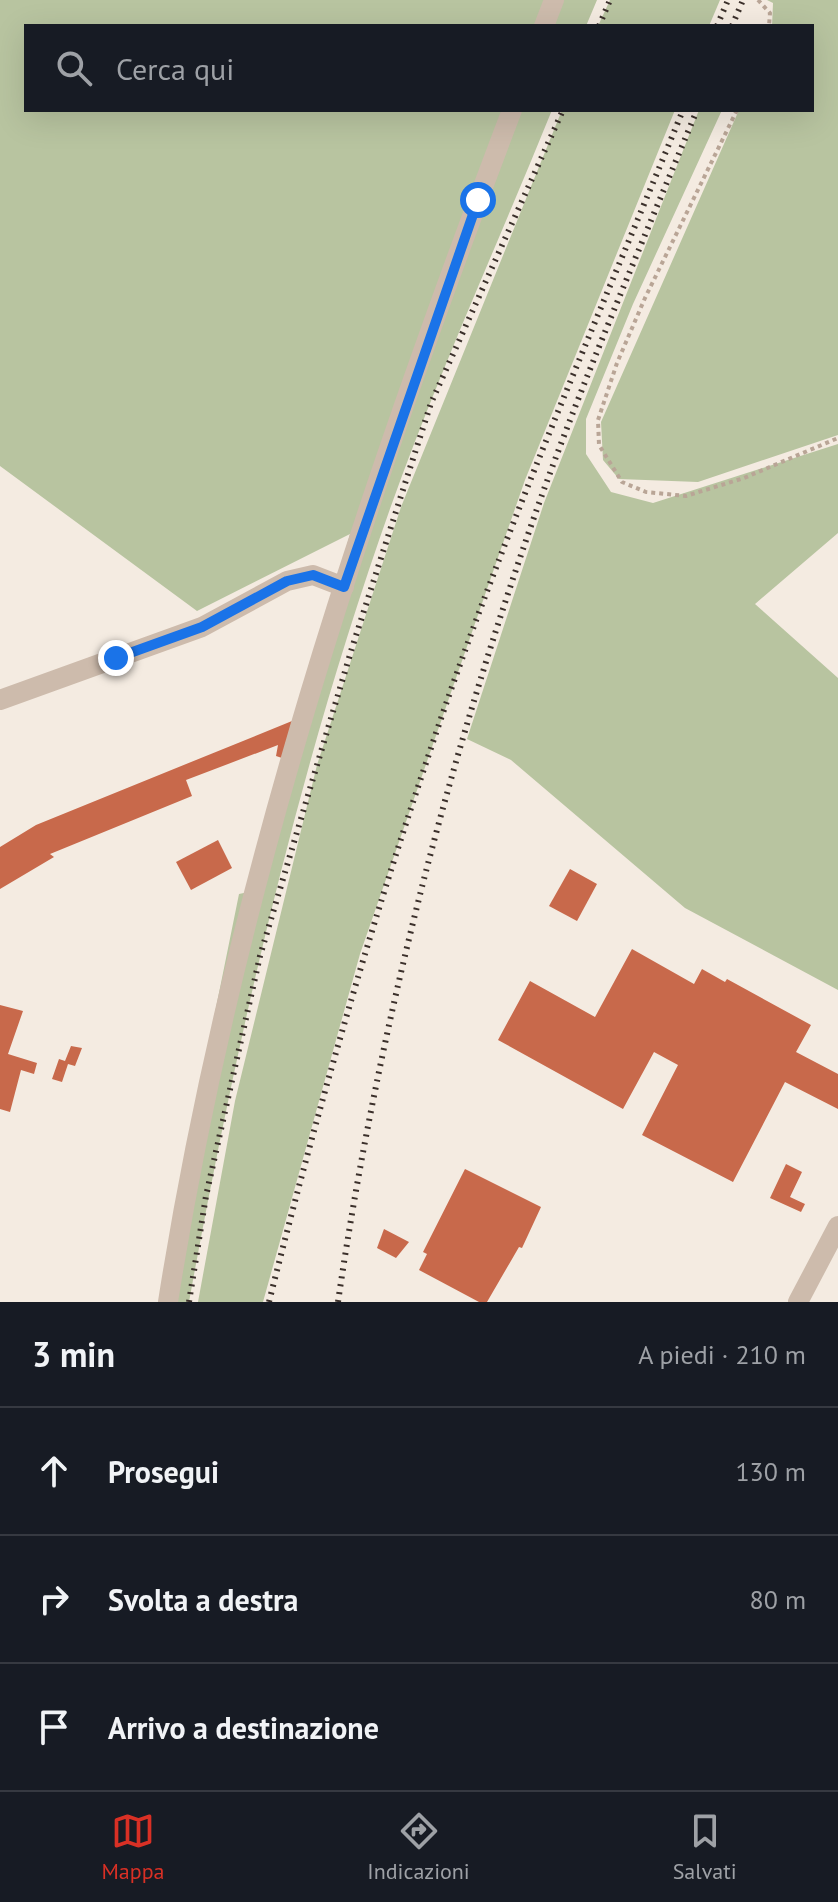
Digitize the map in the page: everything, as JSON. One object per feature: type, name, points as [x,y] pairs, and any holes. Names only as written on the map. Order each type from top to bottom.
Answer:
[{"type":"street","points":[[545,24],[554,0]]},
{"type":"street","points":[[168,1302],[185,1193],[260,870],[344,587],[511,112]]},
{"type":"street","points":[[0,700],[202,627],[287,581],[313,575],[344,587]]},
{"type":"street","points":[[798,1302],[838,1226]]},
{"type":"path","points":[[758,0],[770,13],[769,24]]},
{"type":"path","points":[[736,112],[617,363],[598,420],[599,445],[622,482],[646,492],[686,496],[744,478],[838,438]]},
{"type":"green space","points":[[0,0],[597,0],[587,24],[24,24],[24,112],[551,112],[449,356],[391,506],[358,603],[274,900],[228,1100],[189,1302],[161,1302],[173,1220],[239,894],[253,891],[350,534],[197,611],[0,466]]},
{"type":"green space","points":[[610,0],[720,0],[710,24],[599,24]]},
{"type":"green space","points":[[767,0],[838,0],[838,435],[698,482],[619,479],[603,460],[601,422],[738,112],[814,112],[814,24],[772,24],[773,3]]},
{"type":"green space","points":[[561,112],[674,112],[525,480],[360,954],[263,1302],[198,1302],[235,1101],[317,765],[401,507]]},
{"type":"green space","points":[[698,112],[721,112],[633,304],[586,419],[586,454],[611,492],[653,503],[838,444],[838,533],[755,604],[838,678],[838,990],[685,908],[511,760],[467,739],[544,503]]},
{"type":"building","points":[[292,721],[282,758],[276,756],[278,745],[186,780],[192,796],[50,854],[54,857],[0,889],[0,847],[36,825]]},
{"type":"building","points":[[218,840],[232,868],[191,890],[176,862]]},
{"type":"building","points":[[570,869],[597,884],[577,921],[549,906]]},
{"type":"building","points":[[632,949],[694,984],[702,969],[725,982],[727,979],[811,1025],[796,1052],[838,1074],[838,1109],[785,1082],[733,1182],[642,1135],[678,1065],[654,1052],[623,1109],[498,1040],[530,981],[595,1017]]},
{"type":"building","points":[[0,1005],[23,1011],[8,1054],[37,1063],[34,1074],[21,1070],[10,1112],[0,1109]]},
{"type":"building","points":[[71,1046],[82,1048],[75,1066],[68,1064],[62,1082],[52,1079],[59,1059],[65,1061]]},
{"type":"building","points":[[786,1164],[802,1172],[790,1197],[805,1204],[801,1212],[770,1198]]},
{"type":"building","points":[[465,1169],[541,1207],[522,1248],[519,1247],[487,1302],[479,1302],[419,1270],[427,1254],[423,1252]]},
{"type":"building","points":[[384,1229],[409,1242],[396,1258],[377,1248]]},
{"type":"railway","points":[[600,24],[610,0]]},
{"type":"railway","points":[[718,24],[728,0]]},
{"type":"railway","points":[[733,24],[743,0]]},
{"type":"railway","points":[[189,1302],[206,1196],[260,956],[352,648],[431,403],[562,112]]},
{"type":"railway","points":[[269,1302],[323,1097],[363,961],[455,677],[549,433],[682,112]]},
{"type":"railway","points":[[338,1302],[373,1101],[395,1000],[445,799],[474,700],[556,456],[696,112]]},
{"type":"route","points":[[116,658],[202,627],[287,581],[313,575],[344,587],[478,200]]}]
